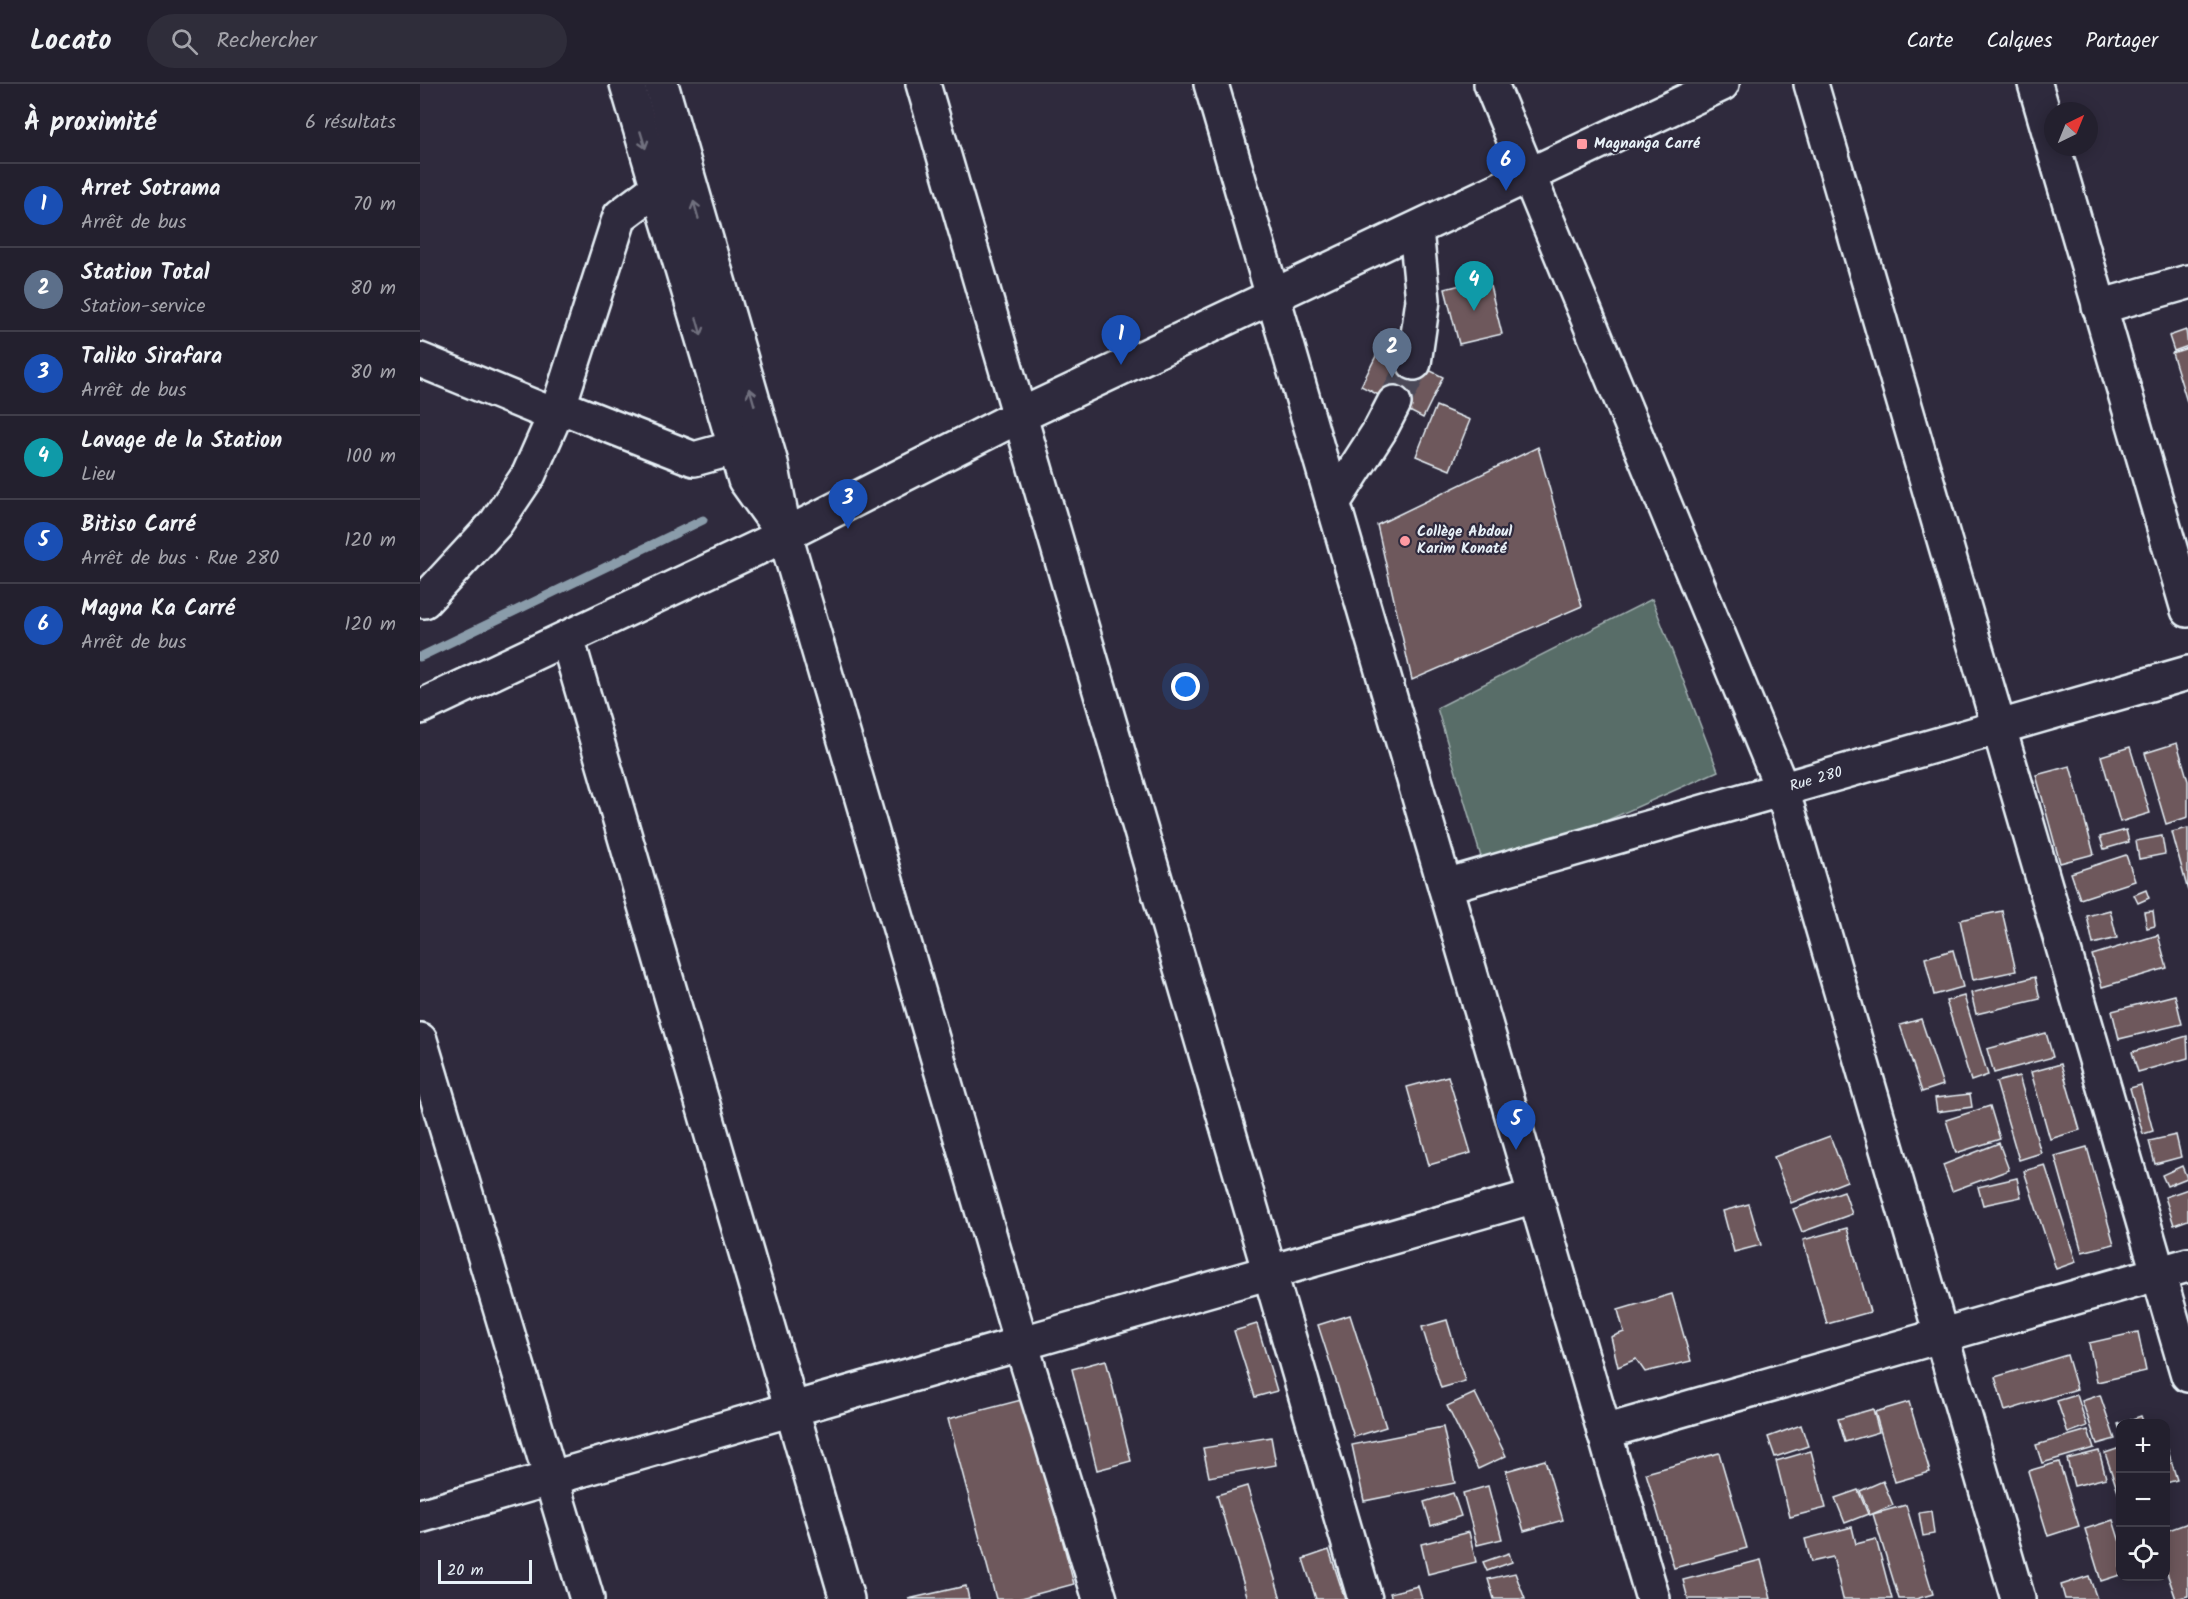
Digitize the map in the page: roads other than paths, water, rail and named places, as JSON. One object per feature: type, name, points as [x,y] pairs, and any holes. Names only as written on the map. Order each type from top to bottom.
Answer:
[{"type":"street","points":[[627,84],[658,189],[748,441]]},
{"type":"street","points":[[661,84],[684,168],[748,441],[745,480],[785,535],[1021,1343],[1100,1599]]},
{"type":"street","points":[[922,84],[1365,1599]]},
{"type":"street","points":[[1211,84],[1653,1599]]},
{"type":"street","points":[[1491,84],[1782,789],[2018,1599]]},
{"type":"street","points":[[420,707],[785,535],[1019,416],[1722,84]]},
{"type":"street","points":[[1811,84],[1999,727],[2173,1269],[2188,1375]]},
{"type":"street","points":[[2039,85],[2099,307],[2188,610]]},
{"type":"street","points":[[424,601],[496,524],[529,474],[556,411],[620,216],[684,168]]},
{"type":"street","points":[[1414,363],[1424,300],[1416,230]]},
{"type":"street","points":[[2099,307],[2188,282]]},
{"type":"street","points":[[420,360],[694,459],[748,441]]},
{"type":"street","points":[[1333,503],[1380,430],[1394,403]]},
{"type":"street","points":[[567,638],[847,1599]]},
{"type":"street","name":"Rue 280","points":[[1444,886],[2188,673]]},
{"type":"street","points":[[420,1040],[587,1599]]},
{"type":"street","points":[[420,1516],[1535,1196]]},
{"type":"street","points":[[1604,1432],[2173,1269]]},
{"type":"waterway","points":[[420,657],[703,520]]},
{"type":"tunnel","points":[[1394,403],[1414,363]]},
{"type":"place","name":"Magnanga Carré","points":[[1582,144]]},
{"type":"place","name":"Magna Ka Carré","points":[[1506,191]]},
{"type":"place","name":"Lavage de la Station","points":[[1474,311]]},
{"type":"place","name":"Arret Sotrama","points":[[1121,365]]},
{"type":"place","name":"Station Total","points":[[1392,378]]},
{"type":"place","name":"Taliko Sirafara","points":[[848,529]]},
{"type":"place","name":"Collège Abdoul Karim Konaté","points":[[1405,541]]},
{"type":"place","name":"Bitiso Carré","points":[[1516,1150]]}]
